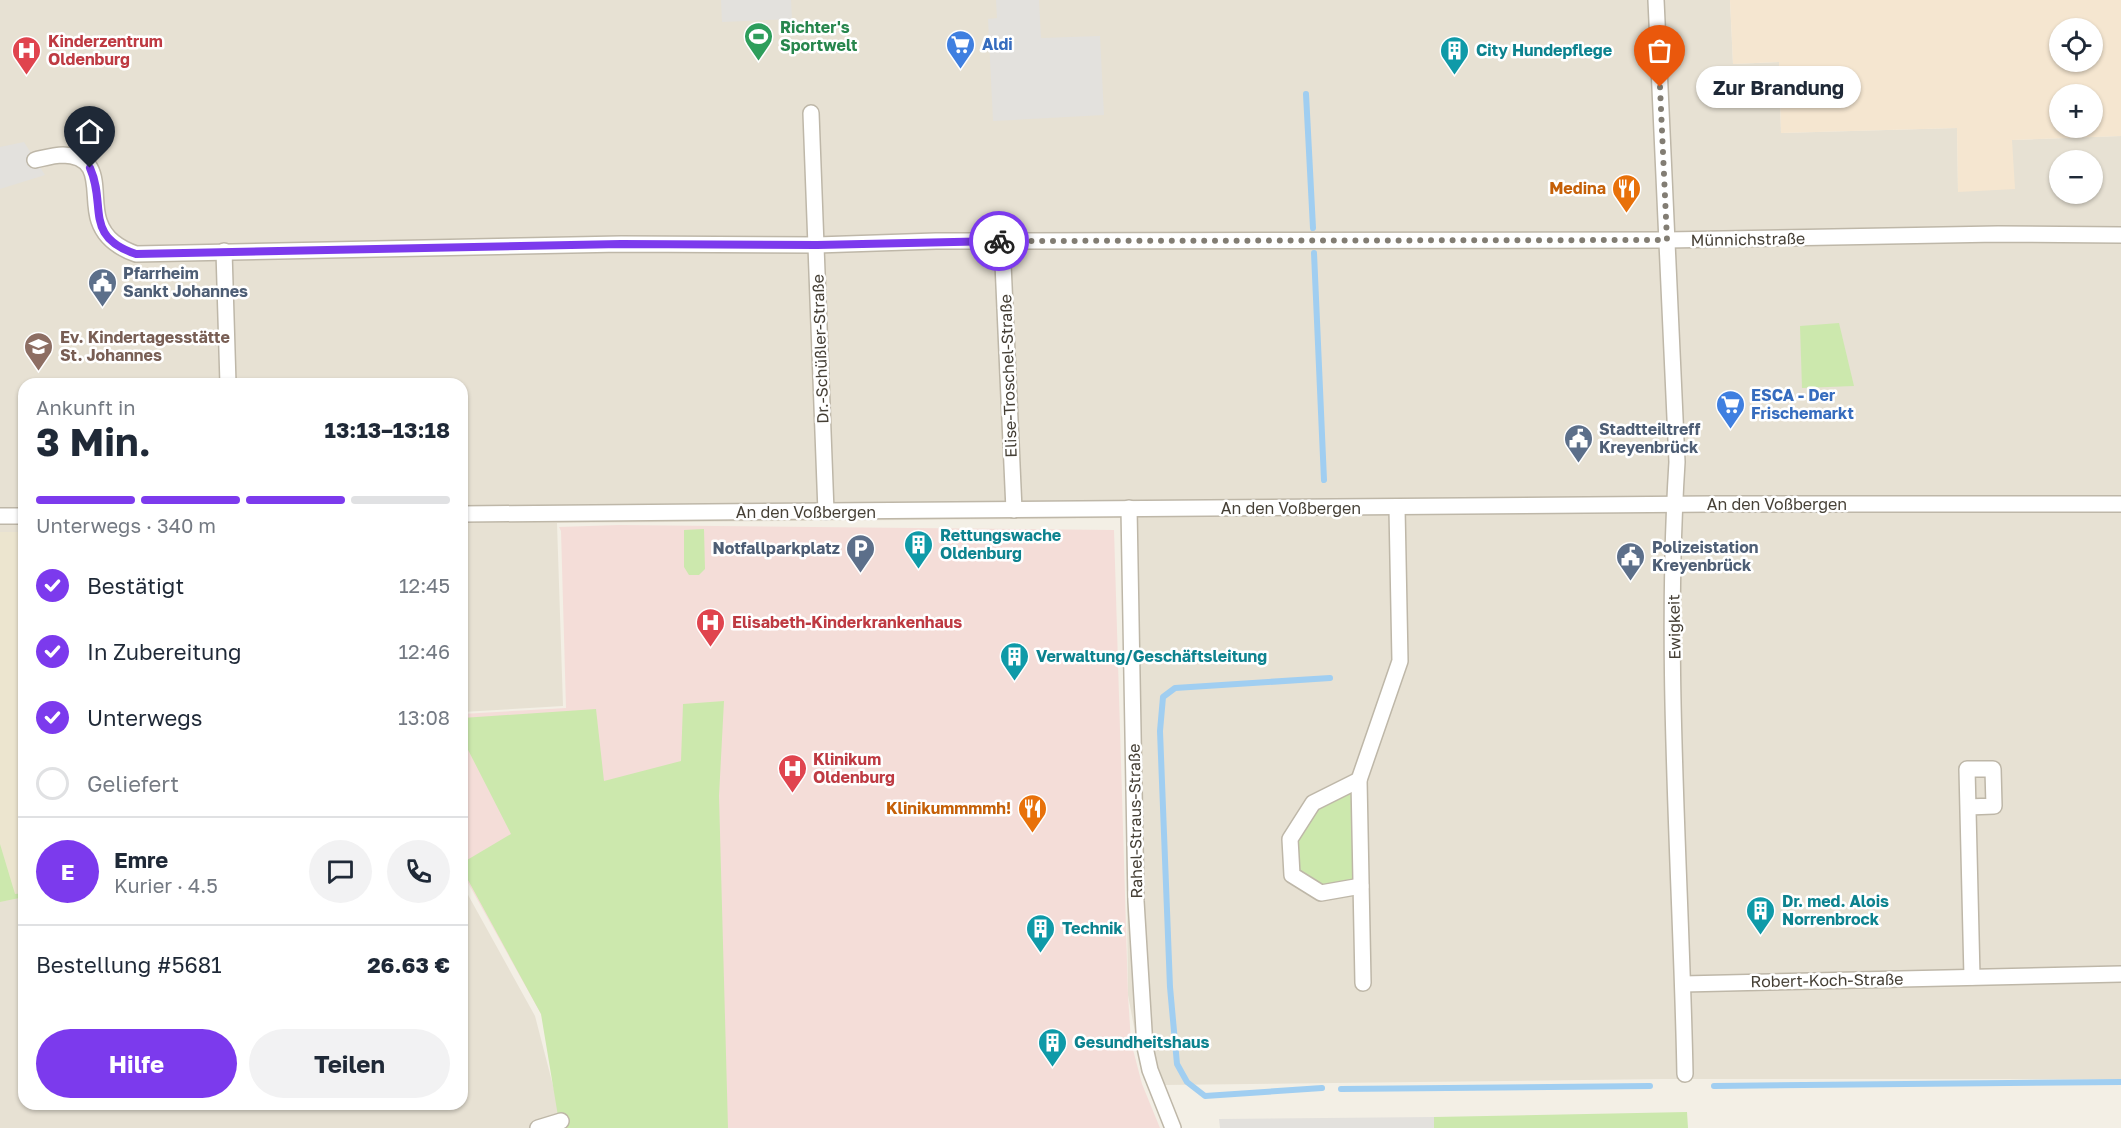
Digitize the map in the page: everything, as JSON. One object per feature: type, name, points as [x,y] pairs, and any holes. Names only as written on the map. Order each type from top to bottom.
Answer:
[{"type":"street","name":"Ewigkeit","points":[[1656,0],[1677,462],[1672,539],[1675,742],[1685,1074]]},
{"type":"street","name":"Dr.-Schüßler-Straße","points":[[811,113],[826,512]]},
{"type":"street","name":"Münnichstraße","points":[[35,160],[63,155],[78,158],[84,162],[90,168],[95,180],[99,221],[119,248],[136,254],[621,244],[1667,240],[1998,234],[2121,235]]},
{"type":"street","name":"Elise-Troschel-Straße","points":[[1002,241],[1014,510]]},
{"type":"street","points":[[224,251],[228,378]]},
{"type":"street","name":"An den Voßbergen","points":[[468,514],[1129,508],[2121,504]]},
{"type":"street","name":"Rahel-Straus-Straße","points":[[1129,508],[1136,901],[1145,1047],[1150,1070],[1173,1128]]},
{"type":"street","points":[[1363,983],[1359,780],[1400,661],[1397,508]]},
{"type":"street","points":[[0,516],[18,516]]},
{"type":"street","points":[[1359,780],[1313,803],[1290,839],[1292,875],[1321,893],[1361,886]]},
{"type":"street","points":[[1968,807],[1972,977]]},
{"type":"street","name":"Robert-Koch-Straße","points":[[1683,984],[2121,974]]},
{"type":"street","points":[[538,1128],[561,1121]]},
{"type":"shaded area","points":[[0,0],[1730,0],[1733,64],[1779,62],[1781,133],[1957,128],[1958,191],[2012,140],[2121,136],[2121,1079],[1662,1079],[1163,1085],[1144,1080],[1128,995],[1123,518],[557,523],[563,706],[468,712],[468,378],[18,378],[18,1110],[468,1110],[468,895],[535,1016],[564,1128],[0,1128]]},
{"type":"shaded area","points":[[721,0],[791,0],[792,19],[722,22]]},
{"type":"shaded area","points":[[996,0],[1039,0],[1041,38],[1100,36],[1104,115],[993,121],[988,19],[997,18]]},
{"type":"shaded area","points":[[1730,0],[2121,0],[2121,136],[2103,137],[2103,84],[2049,84],[2049,138],[2066,138],[2012,140],[2015,189],[1958,192],[1957,128],[1781,133],[1779,62],[1733,64]]},
{"type":"shaded area","points":[[24,142],[45,175],[0,189],[0,147]]},
{"type":"shaded area","name":"Klinikum Oldenburg","points":[[619,525],[1114,530],[1131,1042],[1142,1084],[1160,1128],[584,1128],[541,1014],[468,883],[468,714],[566,708],[561,531],[559,527]]},
{"type":"shaded area","points":[[0,532],[18,532],[18,898],[0,902]]},
{"type":"shaded area","points":[[1434,1117],[1434,1128],[1220,1128],[1219,1119]]},
{"type":"green space","points":[[1839,323],[1854,386],[1802,388],[1800,326]]},
{"type":"green space","points":[[704,529],[705,569],[699,575],[689,575],[684,567],[684,530]]},
{"type":"green space","points":[[724,701],[719,796],[728,1128],[560,1128],[541,1014],[468,880],[468,859],[511,834],[468,750],[468,718],[596,709],[604,781],[681,761],[683,704]]},
{"type":"green space","points":[[1359,780],[1361,886],[1321,893],[1292,875],[1290,839],[1313,803]]},
{"type":"green space","points":[[0,844],[18,898],[0,902]]},
{"type":"green space","points":[[1687,1112],[1688,1128],[1434,1128],[1434,1117]]},
{"type":"waterway","points":[[1306,94],[1313,228]]},
{"type":"waterway","points":[[1314,253],[1324,480]]},
{"type":"waterway","points":[[1322,1088],[1205,1096],[1187,1082],[1177,1064],[1170,987],[1160,731],[1163,697],[1175,688],[1330,678]]},
{"type":"waterway","points":[[1714,1086],[2121,1082]]},
{"type":"waterway","points":[[1341,1089],[1650,1086]]},
{"type":"way so far","points":[[999,241],[1667,240],[1660,87]]},
{"type":"place","name":"Richter's Sportwelt","points":[[759,62]]},
{"type":"place","name":"Aldi","points":[[961,70]]},
{"type":"place","name":"Kinderzentrum Oldenburg","points":[[27,76]]},
{"type":"place","name":"City Hundepflege","points":[[1455,76]]},
{"type":"place","name":"Zur Brandung","points":[[1660,87]]},
{"type":"place","name":"Medina","points":[[1627,214]]},
{"type":"place","name":"Pfarrheim Sankt Johannes","points":[[102,308]]},
{"type":"place","name":"Ev. Kindertagesstätte St. Johannes","points":[[39,372]]},
{"type":"place","name":"ESCA - Der Frischemarkt","points":[[1730,430]]},
{"type":"place","name":"Stadtteiltreff Kreyenbrück","points":[[1578,464]]},
{"type":"place","name":"Rettungswache Oldenburg","points":[[919,570]]},
{"type":"place","name":"Notfallparkplatz","points":[[861,574]]},
{"type":"place","name":"Polizeistation Kreyenbrück","points":[[1631,582]]},
{"type":"place","name":"Elisabeth-Kinderkrankenhaus","points":[[711,648]]},
{"type":"place","name":"Verwaltung/Geschäftsleitung","points":[[1015,682]]},
{"type":"place","name":"Klinikum Oldenburg","points":[[792,794]]},
{"type":"place","name":"Klinikummmmh!","points":[[1032,834]]},
{"type":"place","name":"Dr. med. Alois Norrenbrock","points":[[1761,936]]},
{"type":"place","name":"Technik","points":[[1041,954]]},
{"type":"place","name":"Gesundheitshaus","points":[[1053,1068]]},
{"type":"route","points":[[90,168],[95,180],[99,221],[119,248],[136,254],[621,244],[817,245],[999,241]]}]
